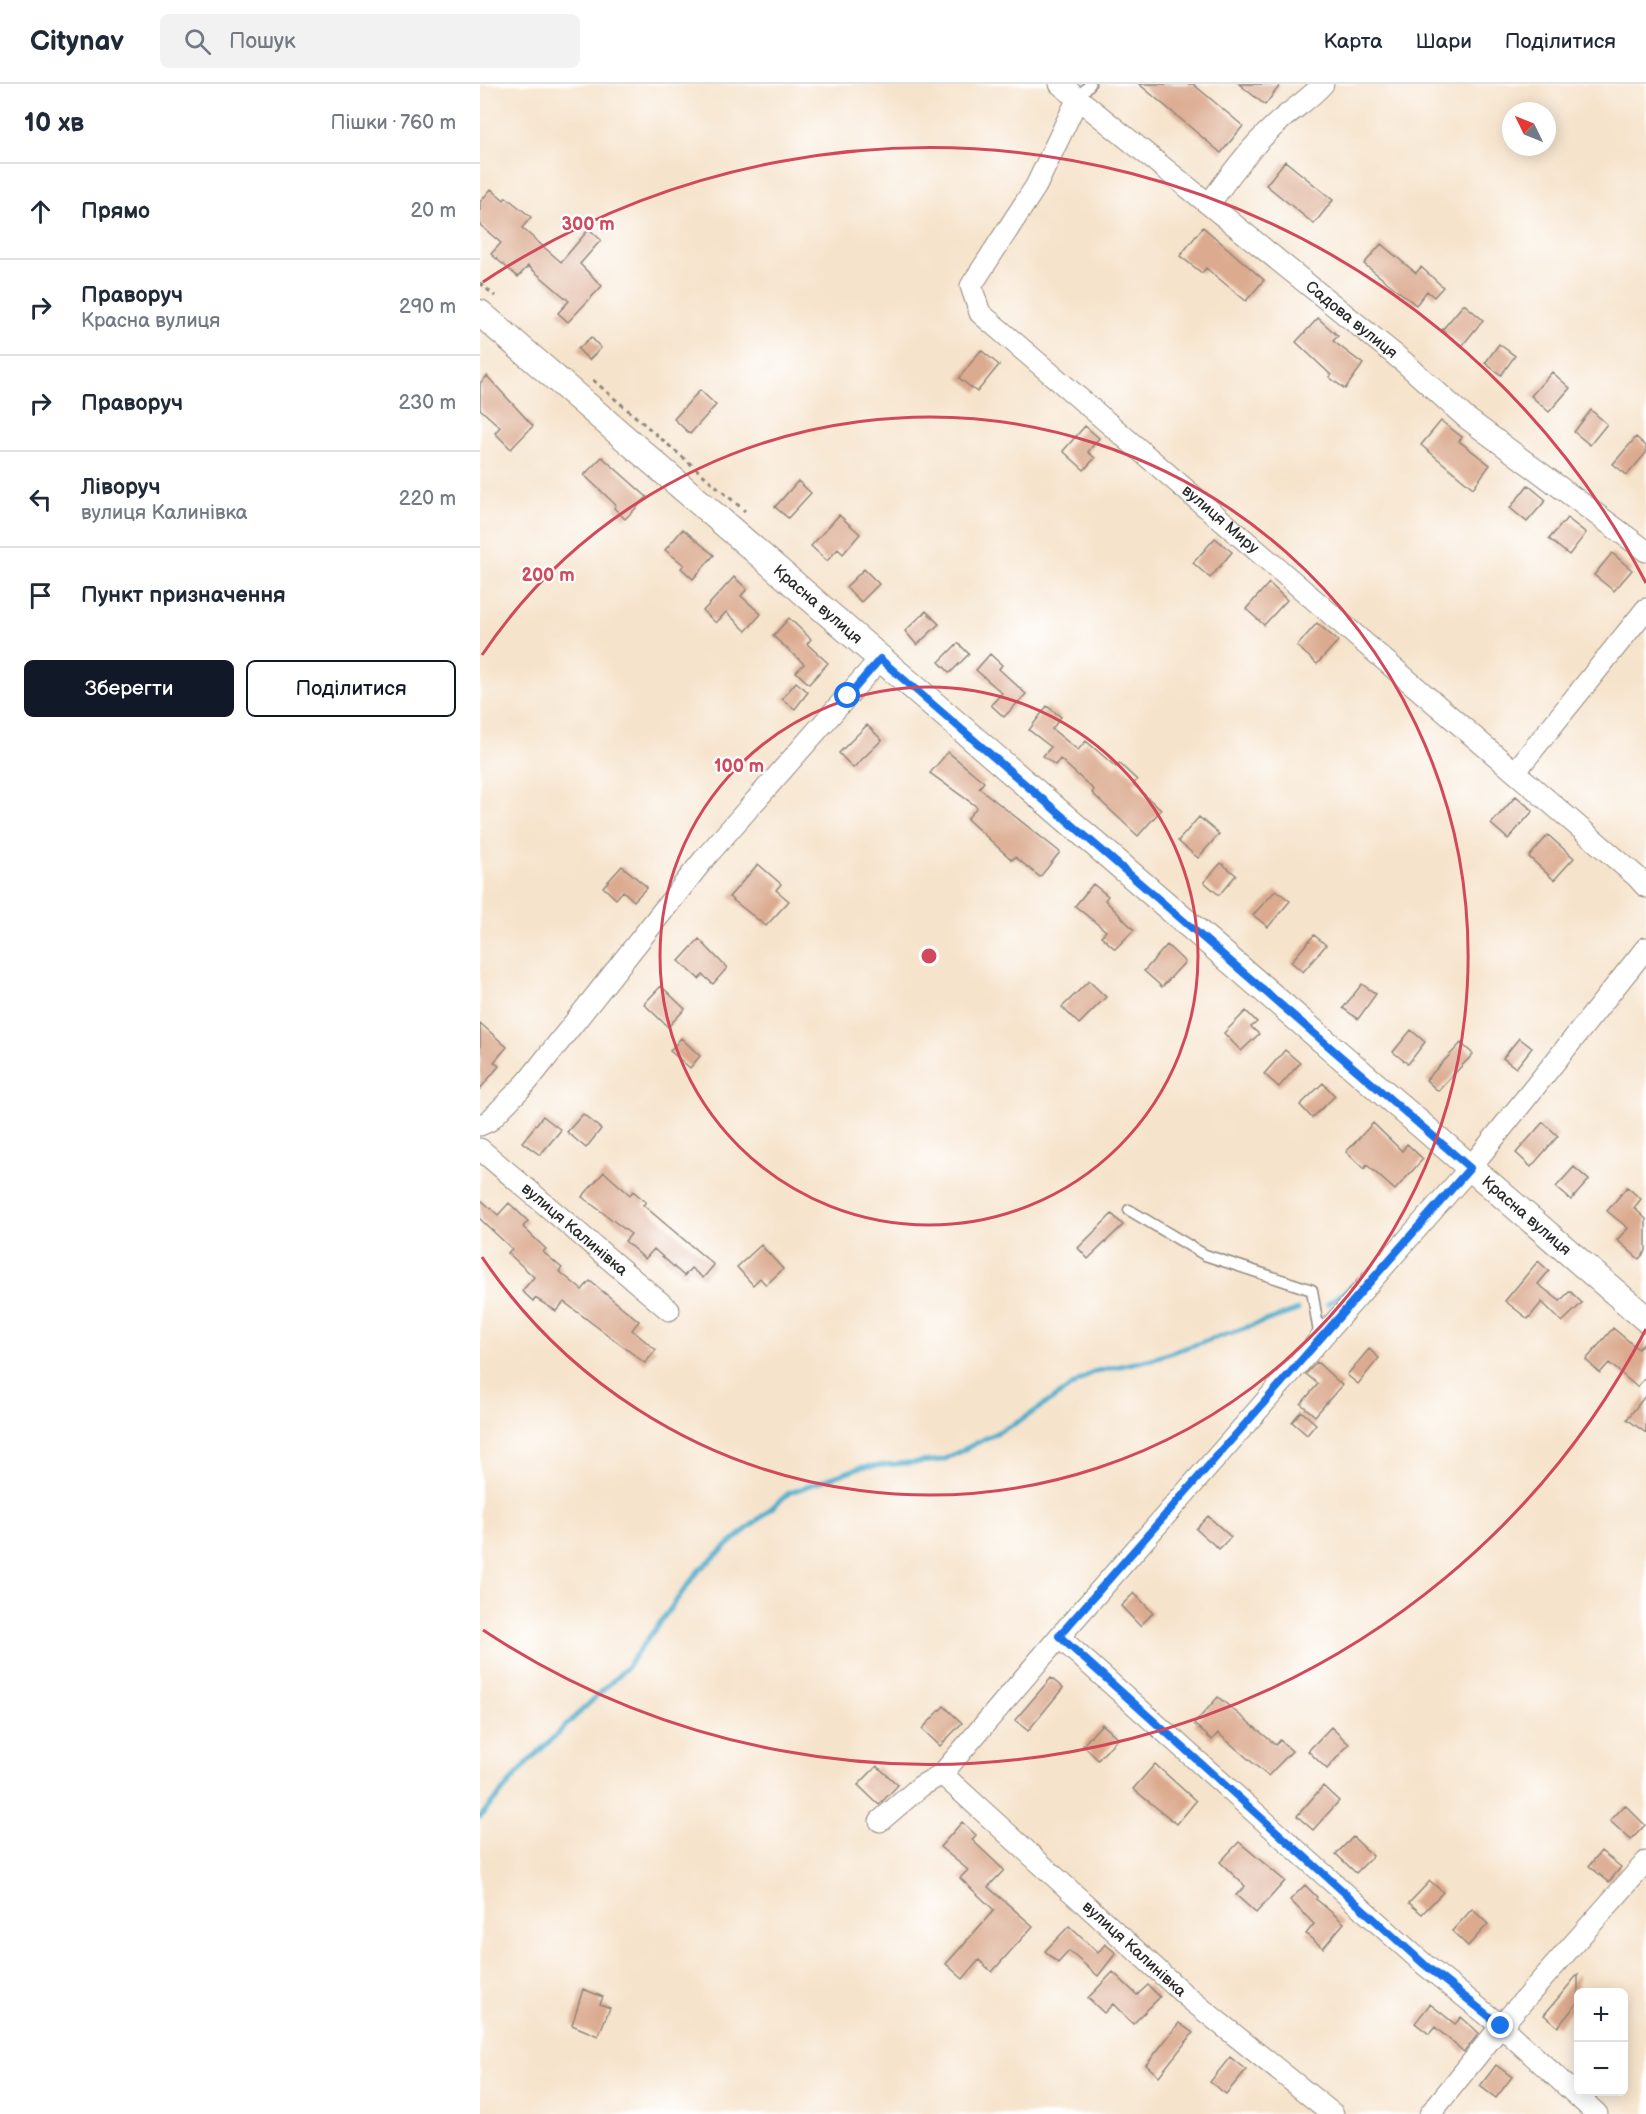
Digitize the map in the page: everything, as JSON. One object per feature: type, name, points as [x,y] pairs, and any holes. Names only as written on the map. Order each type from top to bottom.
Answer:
[{"type":"street","name":"Садова вулиця","points":[[1060,84],[1084,91],[1210,203],[1405,363],[1466,417],[1646,551]]},
{"type":"street","points":[[1210,203],[1233,170],[1273,126],[1313,96],[1323,84]]},
{"type":"street","name":"вулиця Миру","points":[[1084,91],[1036,186],[971,286],[980,313],[1636,876],[1646,887]]},
{"type":"street","name":"Красна вулиця","points":[[480,313],[1646,1319]]},
{"type":"street","points":[[1515,772],[1646,609]]},
{"type":"street","points":[[480,1125],[489,1121],[528,1082],[711,850],[880,659]]},
{"type":"street","points":[[880,1821],[921,1786],[942,1774],[1059,1636],[1470,1168],[1646,948]]},
{"type":"street","name":"вулиця Калинівка","points":[[481,1151],[669,1310]]},
{"type":"street","points":[[1059,1636],[1425,1965],[1501,2026],[1597,2114]]},
{"type":"street","name":"вулиця Калинівка","points":[[942,1774],[1186,1996],[1333,2114]]},
{"type":"street","points":[[1430,2114],[1501,2026],[1646,1862]]},
{"type":"lane","points":[[1129,1210],[1205,1255],[1312,1290],[1321,1340]]},
{"type":"building","points":[[1139,84],[1193,84],[1243,126],[1221,153]]},
{"type":"building","points":[[1239,84],[1281,84],[1265,105]]},
{"type":"building","points":[[1285,161],[1333,200],[1314,224],[1266,185]]},
{"type":"building","points":[[491,189],[504,200],[506,197],[531,217],[522,228],[561,262],[589,229],[601,240],[580,264],[602,286],[568,322],[558,313],[569,301],[528,266],[518,277],[491,254],[501,243],[480,225],[480,202]]},
{"type":"building","points":[[1203,227],[1264,280],[1246,301],[1206,268],[1202,273],[1180,256]]},
{"type":"building","points":[[1381,244],[1416,273],[1421,267],[1443,287],[1434,297],[1427,291],[1416,305],[1364,264]]},
{"type":"building","points":[[1464,304],[1483,320],[1462,346],[1442,330]]},
{"type":"building","points":[[1318,318],[1338,336],[1333,341],[1363,364],[1345,389],[1329,377],[1331,375],[1296,342]]},
{"type":"building","points":[[591,337],[601,348],[589,360],[578,349]]},
{"type":"building","points":[[1499,344],[1515,356],[1501,375],[1485,363]]},
{"type":"building","points":[[981,350],[999,365],[977,392],[959,378]]},
{"type":"building","points":[[1552,372],[1570,388],[1549,412],[1531,396]]},
{"type":"building","points":[[487,376],[533,426],[511,449],[495,433],[500,427],[480,409],[480,383]]},
{"type":"building","points":[[700,390],[716,405],[690,434],[674,419]]},
{"type":"building","points":[[1591,410],[1607,424],[1590,445],[1574,432]]},
{"type":"building","points":[[1441,421],[1462,437],[1459,441],[1490,465],[1473,488],[1421,445]]},
{"type":"building","points":[[1085,426],[1099,438],[1088,452],[1095,458],[1084,470],[1063,451]]},
{"type":"building","points":[[1636,437],[1646,446],[1646,453],[1627,475],[1613,464]]},
{"type":"building","points":[[602,457],[647,497],[625,519],[614,508],[616,505],[584,475]]},
{"type":"building","points":[[798,481],[811,493],[788,518],[775,507]]},
{"type":"building","points":[[1528,485],[1546,500],[1527,522],[1510,508]]},
{"type":"building","points":[[839,515],[860,534],[843,554],[838,549],[827,561],[811,546]]},
{"type":"building","points":[[1567,518],[1586,533],[1569,555],[1549,539]]},
{"type":"building","points":[[683,529],[714,555],[693,579],[681,568],[684,565],[665,550]]},
{"type":"building","points":[[1215,538],[1232,552],[1210,578],[1193,563]]},
{"type":"building","points":[[1612,553],[1632,570],[1614,591],[1594,575]]},
{"type":"building","points":[[864,569],[879,584],[861,602],[846,587]]},
{"type":"building","points":[[734,577],[747,589],[741,596],[761,614],[746,631],[726,612],[716,623],[703,611]]},
{"type":"building","points":[[1269,583],[1287,600],[1264,625],[1246,609]]},
{"type":"building","points":[[926,611],[939,624],[917,645],[905,631]]},
{"type":"building","points":[[789,618],[811,639],[807,644],[828,663],[809,684],[796,672],[804,664],[773,636]]},
{"type":"building","points":[[1317,623],[1338,641],[1317,664],[1297,646]]},
{"type":"building","points":[[958,643],[969,654],[950,673],[939,662]]},
{"type":"building","points":[[990,654],[1002,665],[999,669],[1026,694],[1004,717],[991,705],[1002,693],[976,670]]},
{"type":"building","points":[[796,682],[808,692],[795,709],[782,699]]},
{"type":"building","points":[[1047,706],[1061,717],[1052,729],[1078,750],[1086,741],[1116,767],[1119,763],[1137,780],[1133,784],[1161,810],[1138,836],[1092,793],[1094,790],[1060,759],[1055,765],[1043,756],[1051,747],[1029,730]]},
{"type":"building","points":[[867,725],[882,740],[853,768],[839,753]]},
{"type":"building","points":[[948,752],[984,782],[979,788],[1060,852],[1040,877],[1015,857],[1012,860],[967,819],[977,807],[930,773]]},
{"type":"building","points":[[1516,796],[1533,811],[1508,839],[1491,824]]},
{"type":"building","points":[[1199,817],[1219,834],[1198,858],[1178,841]]},
{"type":"building","points":[[1548,835],[1574,858],[1554,880],[1529,857]]},
{"type":"building","points":[[1221,863],[1236,875],[1219,895],[1204,882]]},
{"type":"building","points":[[758,864],[781,884],[776,890],[789,901],[766,926],[729,897]]},
{"type":"building","points":[[622,866],[647,887],[634,901],[623,891],[616,899],[603,887]]},
{"type":"building","points":[[1093,884],[1108,896],[1105,900],[1134,930],[1115,949],[1101,936],[1106,931],[1075,906]]},
{"type":"building","points":[[1276,890],[1290,901],[1268,927],[1253,915]]},
{"type":"building","points":[[1314,935],[1326,945],[1303,972],[1291,962]]},
{"type":"building","points":[[699,939],[727,968],[713,984],[703,975],[699,979],[679,961]]},
{"type":"building","points":[[1167,945],[1185,962],[1162,987],[1144,971]]},
{"type":"building","points":[[1089,981],[1106,997],[1079,1024],[1062,1007]]},
{"type":"building","points":[[1362,984],[1376,994],[1358,1019],[1343,1008]]},
{"type":"building","points":[[661,986],[685,1009],[668,1027],[644,1004]]},
{"type":"building","points":[[1246,1011],[1257,1022],[1251,1027],[1259,1034],[1241,1051],[1224,1033]]},
{"type":"building","points":[[480,1023],[507,1047],[494,1062],[499,1066],[480,1089]]},
{"type":"building","points":[[1411,1030],[1425,1042],[1408,1064],[1393,1052]]},
{"type":"building","points":[[681,1038],[700,1056],[690,1068],[670,1051]]},
{"type":"building","points":[[1519,1038],[1532,1048],[1516,1068],[1503,1058]]},
{"type":"building","points":[[1461,1043],[1473,1054],[1438,1091],[1426,1080]]},
{"type":"building","points":[[1285,1050],[1300,1063],[1279,1087],[1264,1074]]},
{"type":"building","points":[[1323,1083],[1335,1096],[1312,1118],[1300,1105]]},
{"type":"building","points":[[583,1114],[601,1129],[586,1148],[567,1132]]},
{"type":"building","points":[[543,1116],[561,1130],[540,1155],[522,1142]]},
{"type":"building","points":[[1543,1122],[1558,1136],[1531,1167],[1516,1153]]},
{"type":"building","points":[[1373,1123],[1402,1151],[1407,1144],[1423,1159],[1395,1190],[1367,1165],[1364,1169],[1346,1152]]},
{"type":"building","points":[[1574,1167],[1589,1180],[1571,1200],[1556,1187]]},
{"type":"building","points":[[604,1172],[630,1195],[633,1191],[646,1202],[643,1205],[714,1265],[703,1278],[691,1268],[684,1276],[654,1249],[645,1259],[625,1241],[631,1234],[582,1197]]},
{"type":"building","points":[[1627,1187],[1641,1199],[1634,1208],[1646,1219],[1646,1251],[1639,1259],[1617,1240],[1628,1228],[1607,1211]]},
{"type":"building","points":[[480,1199],[498,1215],[509,1203],[528,1221],[523,1227],[546,1249],[543,1252],[562,1268],[559,1271],[582,1290],[590,1281],[639,1321],[632,1330],[656,1350],[645,1363],[564,1302],[556,1311],[535,1298],[533,1301],[522,1291],[534,1277],[508,1253],[512,1249],[480,1219]]},
{"type":"building","points":[[1112,1214],[1123,1225],[1088,1259],[1078,1248]]},
{"type":"building","points":[[761,1245],[783,1269],[766,1285],[760,1278],[753,1285],[737,1267]]},
{"type":"building","points":[[1538,1261],[1549,1271],[1538,1284],[1560,1301],[1570,1291],[1582,1303],[1562,1322],[1542,1302],[1528,1319],[1505,1301]]},
{"type":"building","points":[[1613,1328],[1638,1349],[1646,1340],[1646,1377],[1637,1387],[1609,1363],[1600,1373],[1586,1360]]},
{"type":"building","points":[[1369,1349],[1379,1358],[1358,1384],[1347,1375]]},
{"type":"building","points":[[1317,1362],[1342,1385],[1315,1416],[1301,1404],[1318,1384],[1306,1374]]},
{"type":"building","points":[[1646,1395],[1646,1433],[1627,1419]]},
{"type":"building","points":[[1301,1411],[1316,1424],[1307,1435],[1292,1422]]},
{"type":"building","points":[[1208,1516],[1231,1537],[1219,1549],[1196,1529]]},
{"type":"building","points":[[1134,1593],[1153,1613],[1140,1626],[1121,1606]]},
{"type":"building","points":[[1051,1678],[1063,1688],[1028,1731],[1015,1720]]},
{"type":"building","points":[[1218,1697],[1276,1745],[1280,1740],[1292,1751],[1268,1776],[1218,1733],[1212,1740],[1194,1724]]},
{"type":"building","points":[[944,1706],[962,1723],[940,1746],[922,1729]]},
{"type":"building","points":[[1102,1724],[1118,1738],[1098,1760],[1083,1745]]},
{"type":"building","points":[[1331,1727],[1349,1744],[1327,1769],[1308,1751]]},
{"type":"building","points":[[1155,1764],[1196,1801],[1177,1824],[1133,1789]]},
{"type":"building","points":[[877,1766],[898,1785],[879,1805],[858,1785]]},
{"type":"building","points":[[1323,1786],[1339,1801],[1313,1830],[1297,1816]]},
{"type":"building","points":[[1625,1805],[1645,1825],[1631,1840],[1610,1821]]},
{"type":"building","points":[[962,1822],[976,1835],[972,1840],[1004,1870],[988,1887],[1033,1926],[992,1972],[979,1960],[963,1979],[946,1964],[994,1910],[960,1878],[968,1870],[940,1847]]},
{"type":"building","points":[[1353,1837],[1373,1856],[1356,1873],[1336,1854]]},
{"type":"building","points":[[1239,1842],[1285,1881],[1256,1913],[1236,1895],[1245,1886],[1220,1862]]},
{"type":"building","points":[[1601,1851],[1621,1867],[1609,1882],[1589,1866]]},
{"type":"building","points":[[1430,1881],[1443,1892],[1422,1914],[1409,1903]]},
{"type":"building","points":[[1305,1885],[1317,1897],[1316,1899],[1344,1923],[1323,1948],[1306,1934],[1314,1924],[1290,1900]]},
{"type":"building","points":[[1472,1909],[1488,1924],[1468,1946],[1452,1931]]},
{"type":"building","points":[[1069,1926],[1098,1953],[1105,1944],[1116,1953],[1098,1976],[1069,1951],[1058,1963],[1045,1951]]},
{"type":"building","points":[[1113,1972],[1137,1995],[1148,1985],[1160,1997],[1133,2024],[1113,2004],[1104,2013],[1088,1998]]},
{"type":"building","points":[[1578,1974],[1578,1988],[1574,1988],[1574,2007],[1558,2027],[1544,2015]]},
{"type":"building","points":[[583,1989],[603,1997],[600,2004],[610,2008],[598,2036],[572,2025]]},
{"type":"building","points":[[1430,2004],[1455,2024],[1461,2017],[1479,2033],[1464,2052],[1435,2027],[1429,2034],[1415,2023]]},
{"type":"building","points":[[1179,2023],[1193,2033],[1159,2076],[1146,2065]]},
{"type":"building","points":[[1230,2057],[1246,2070],[1226,2094],[1210,2082]]},
{"type":"building","points":[[1496,2065],[1512,2077],[1496,2098],[1480,2086]]},
{"type":"waterway","points":[[1328,1304],[1358,1282]]},
{"type":"waterway","points":[[480,1817],[529,1761],[626,1668],[699,1570],[789,1493],[861,1467],[943,1460],[1020,1421],[1093,1372],[1152,1359],[1298,1310]]},
{"type":"route","points":[[848,696],[880,659],[1470,1168],[1389,1263],[1059,1636],[1425,1965],[1501,2026]]}]
